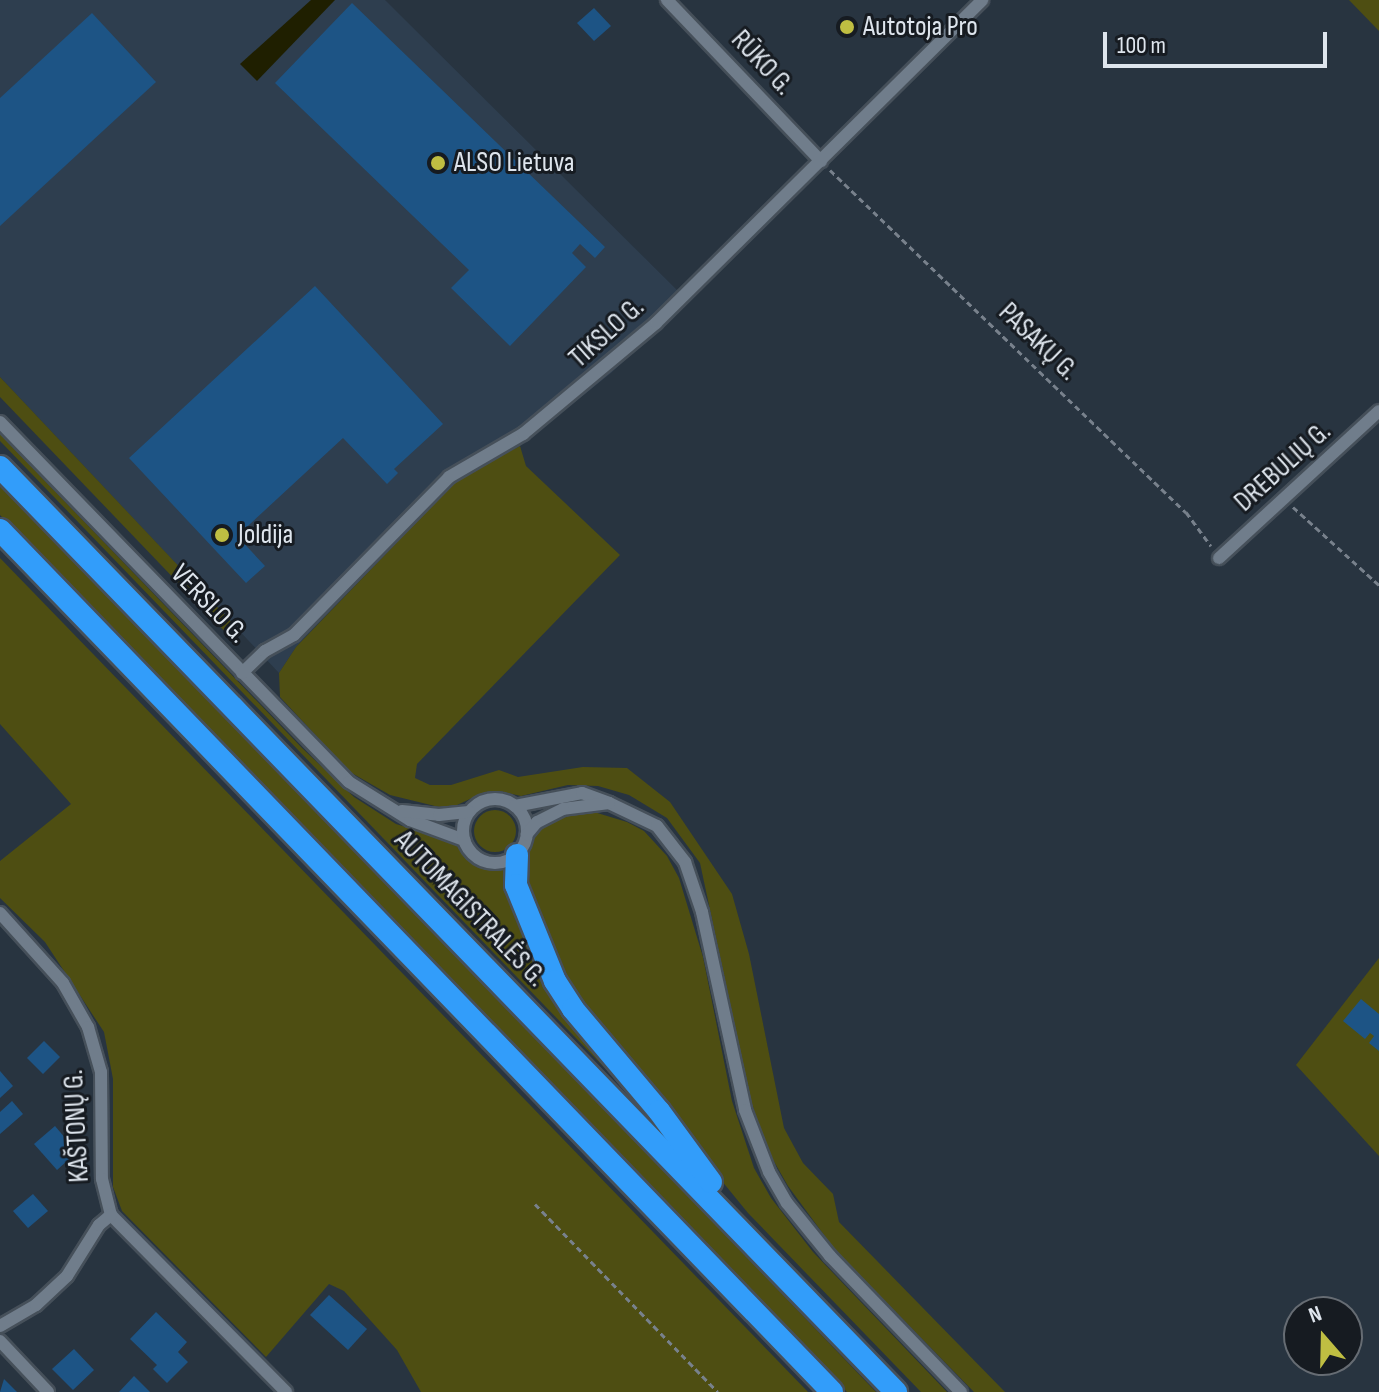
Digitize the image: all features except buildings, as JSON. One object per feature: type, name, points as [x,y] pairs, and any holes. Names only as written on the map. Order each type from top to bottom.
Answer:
[{"type":"highway","name":"AUTOMAGISTRALĖS G.","points":[[0,467],[896,1392]]},
{"type":"highway","points":[[0,530],[832,1392]]},
{"type":"highway","points":[[0,548],[44,593],[87,620]]},
{"type":"highway","points":[[517,855],[516,885],[540,950],[573,1009],[645,1093],[700,1170],[735,1210],[909,1392]]},
{"type":"street","name":"RŪKO G.","points":[[667,0],[821,161]]},
{"type":"street","name":"TIKSLO G.","points":[[242,673],[265,651],[294,635],[449,477],[523,434],[656,323],[982,0]]},
{"type":"street","name":"DREBULIŲ G.","points":[[1219,558],[1282,498],[1378,415]]},
{"type":"street","name":"VERSLO G.","points":[[0,422],[349,782],[391,809],[464,840]]},
{"type":"street","points":[[515,806],[582,793],[657,826],[685,862],[702,912],[745,1110],[769,1172],[787,1203],[830,1256],[961,1392]]},
{"type":"street","points":[[527,834],[525,818],[506,801],[487,800],[469,812],[463,827],[464,840],[472,854],[489,863],[509,861],[517,855],[537,822],[563,809],[609,803]]},
{"type":"street","name":"VERSLO G.","points":[[391,809],[439,815],[469,812]]},
{"type":"street","name":"KAŠTONŲ G.","points":[[0,913],[63,983],[88,1027],[101,1072],[102,1179],[111,1215],[286,1392]]},
{"type":"street","points":[[0,1326],[36,1305],[57,1286],[76,1263],[99,1225],[111,1215]]},
{"type":"street","points":[[0,1341],[48,1392]]},
{"type":"path","name":"PASAKŲ G.","points":[[821,161],[1186,512],[1219,558]]},
{"type":"path","points":[[1282,498],[1379,585]]},
{"type":"path","points":[[535,1204],[718,1392]]},
{"type":"shaded area","points":[[0,0],[385,0],[688,301],[611,373],[520,446],[459,478],[296,647],[279,673],[0,377]]},
{"type":"shaded area","points":[[311,0],[335,0],[257,81],[240,64]]},
{"type":"shaded area","points":[[1349,0],[1379,0],[1379,31]]},
{"type":"shaded area","points":[[0,377],[238,629],[231,638],[0,397]]},
{"type":"shaded area","points":[[0,434],[302,748],[354,797],[396,824],[452,841],[475,865],[486,870],[505,870],[523,925],[654,1119],[0,441]]},
{"type":"shaded area","points":[[520,446],[526,466],[620,555],[417,764],[415,778],[430,785],[451,785],[499,770],[518,777],[583,767],[627,768],[670,802],[732,894],[749,954],[784,1128],[803,1163],[833,1194],[839,1222],[1005,1392],[974,1392],[835,1250],[788,1186],[768,1151],[751,1101],[700,863],[667,818],[629,795],[598,786],[568,785],[521,796],[500,791],[485,792],[457,805],[439,807],[390,795],[350,772],[280,697],[279,673],[296,647],[459,478]]},
{"type":"shaded area","points":[[0,480],[876,1392],[847,1392],[66,585],[0,515]]},
{"type":"shaded area","points":[[0,558],[808,1392],[421,1392],[397,1350],[344,1291],[329,1284],[266,1357],[122,1211],[113,1187],[113,1079],[104,1032],[45,942],[0,898],[0,861],[71,804],[0,724]]},
{"type":"shaded area","points":[[495,810],[510,816],[516,831],[510,846],[495,852],[480,846],[474,831],[480,816]]},
{"type":"shaded area","points":[[594,812],[644,831],[667,856],[679,878],[703,957],[732,1101],[754,1168],[771,1198],[813,1252],[947,1392],[921,1392],[748,1213],[570,995],[522,884],[526,850],[536,833],[555,817]]},
{"type":"shaded area","points":[[1379,958],[1379,1156],[1296,1065]]},
{"type":"place","name":"Autotoja Pro","points":[[847,27]]},
{"type":"place","name":"ALSO Lietuva","points":[[438,163]]},
{"type":"place","name":"Joldija","points":[[222,535]]}]
